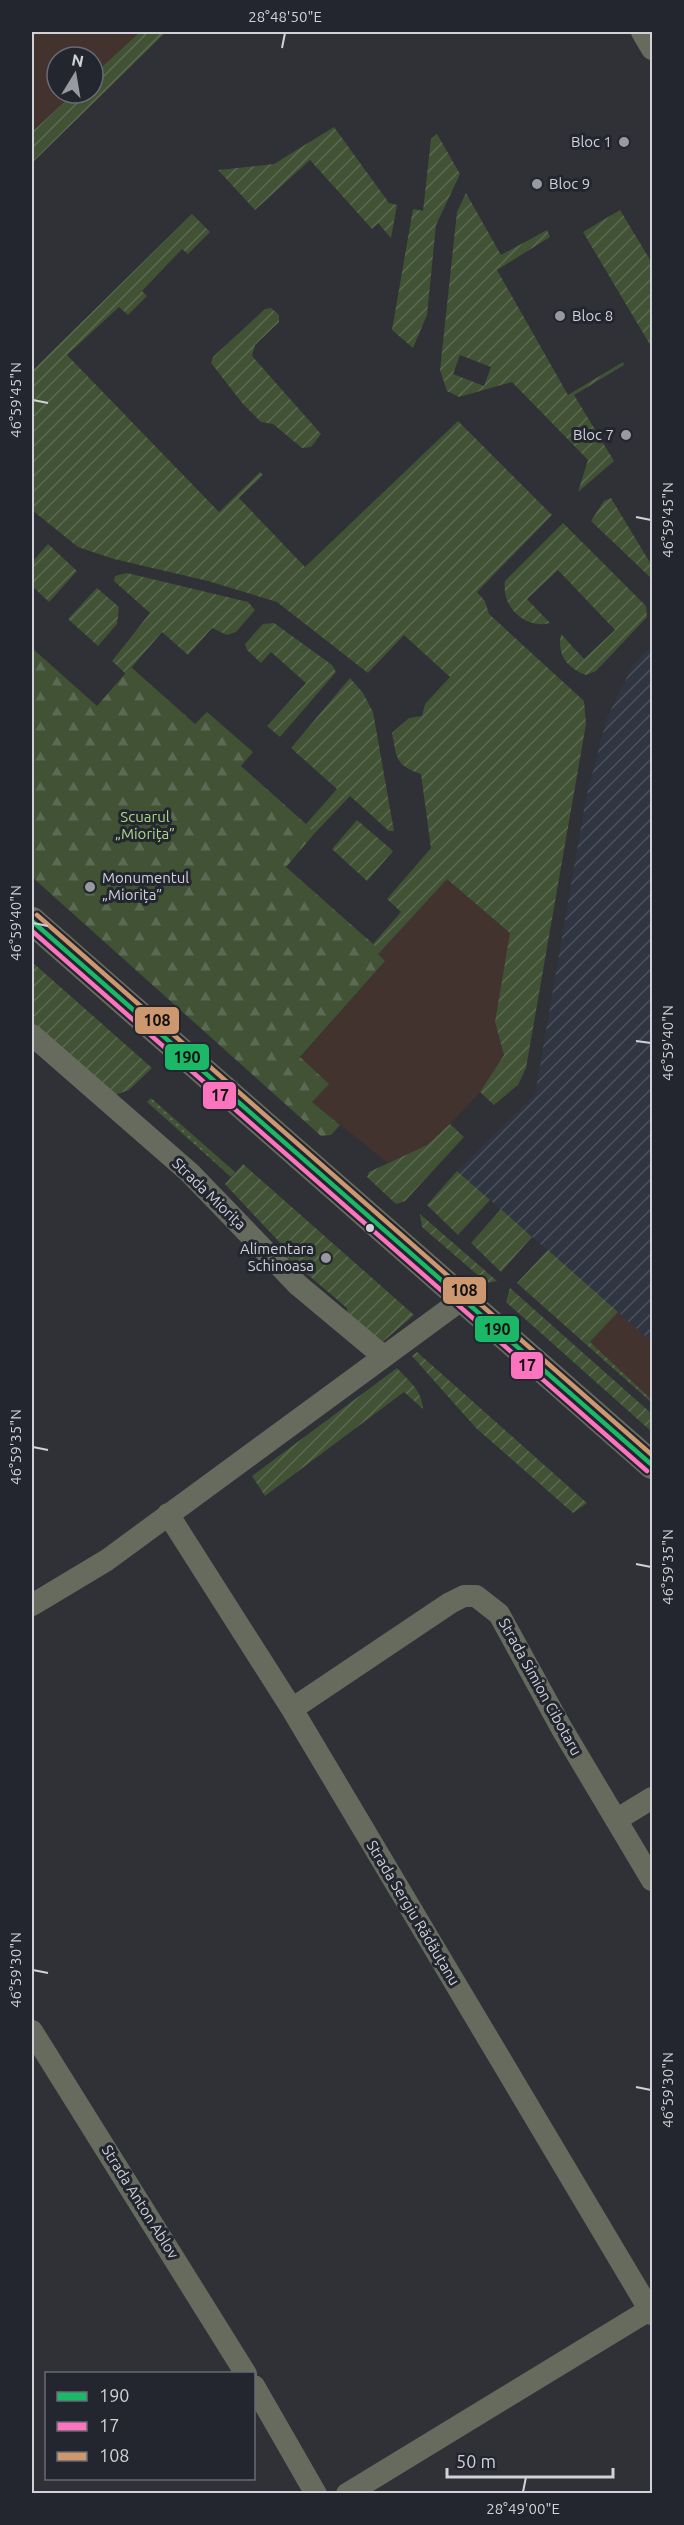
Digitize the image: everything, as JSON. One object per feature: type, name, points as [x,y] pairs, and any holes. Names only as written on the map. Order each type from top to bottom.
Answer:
[{"type":"main road","points":[[32,921],[328,1183],[464,1298],[652,1466]]},
{"type":"street","points":[[642,32],[652,49]]},
{"type":"street","name":"Strada Miorița","points":[[32,1035],[190,1173],[298,1285],[383,1356]]},
{"type":"street","points":[[36,1595],[107,1560],[464,1298]]},
{"type":"street","name":"Strada Sergiu Rădăuțanu","points":[[168,1514],[292,1709],[651,2312]]},
{"type":"street","name":"Strada Simion Cibotaru","points":[[292,1709],[450,1603],[464,1596],[476,1596],[499,1614],[562,1729],[652,1880]]},
{"type":"street","points":[[616,1820],[652,1798]]},
{"type":"street","name":"Strada Anton Ablov","points":[[32,2031],[245,2372]]},
{"type":"street","points":[[347,2493],[651,2312]]},
{"type":"street","points":[[255,2388],[316,2493]]},
{"type":"shaded area","points":[[32,32],[140,32],[105,64],[105,45],[45,45],[45,105],[61,105],[32,132]]},
{"type":"shaded area","points":[[652,645],[652,1342],[457,1171],[535,1095],[586,798],[607,718],[633,665]]},
{"type":"shaded area","points":[[447,878],[511,933],[495,1022],[504,1055],[480,1092],[450,1124],[427,1145],[388,1163],[312,1102],[300,1058],[385,961],[378,954]]},
{"type":"shaded area","points":[[618,1312],[652,1342],[652,1400],[590,1342]]},
{"type":"green space","points":[[140,32],[166,32],[105,92],[105,64]]},
{"type":"green space","points":[[61,105],[91,105],[32,163],[32,132]]},
{"type":"green space","points":[[334,127],[389,203],[397,205],[391,238],[378,223],[372,229],[310,160],[255,210],[218,170],[274,164]]},
{"type":"green space","points":[[437,134],[460,174],[436,225],[427,315],[413,348],[392,330],[413,209],[423,211],[431,139]]},
{"type":"green space","points":[[466,193],[501,255],[547,230],[550,237],[497,270],[568,395],[623,362],[624,365],[574,395],[614,461],[578,492],[588,460],[512,382],[459,397],[447,391],[440,370],[457,212]],"holes":[[[460,355],[491,367],[484,386],[453,374]]]},
{"type":"green space","points":[[620,210],[652,263],[652,348],[583,232]]},
{"type":"green space","points":[[192,214],[210,232],[188,254],[182,249],[142,291],[147,296],[128,315],[119,307],[67,355],[219,512],[260,472],[263,475],[239,498],[305,567],[458,421],[552,515],[477,592],[485,601],[489,614],[584,701],[586,724],[526,1068],[518,1085],[494,1105],[480,1092],[504,1055],[495,1022],[510,933],[447,879],[381,951],[373,944],[401,912],[387,899],[431,848],[421,774],[406,767],[399,760],[392,733],[409,718],[422,716],[425,704],[450,677],[404,635],[368,673],[277,602],[208,581],[114,559],[78,547],[32,510],[32,371]]},
{"type":"green space","points":[[271,308],[279,315],[279,322],[255,345],[252,356],[321,434],[311,447],[302,448],[273,424],[261,422],[243,404],[211,363],[213,357],[265,309]]},
{"type":"green space","points":[[611,498],[652,566],[652,579],[591,521],[604,501]]},
{"type":"green space","points":[[563,523],[646,606],[647,617],[596,671],[586,675],[573,668],[564,659],[560,648],[561,634],[584,659],[615,630],[558,570],[527,599],[550,623],[532,623],[524,620],[511,608],[505,591],[505,581]]},
{"type":"green space","points":[[48,544],[77,571],[49,602],[32,586],[32,562]]},
{"type":"green space","points":[[127,573],[248,602],[255,610],[236,632],[227,635],[212,628],[188,655],[162,632],[126,674],[112,661],[150,613],[114,581],[115,576]]},
{"type":"green space","points":[[97,588],[119,607],[117,624],[98,646],[68,619]]},
{"type":"green space","points":[[274,623],[332,665],[336,672],[280,737],[267,726],[306,683],[271,652],[261,663],[247,650],[245,644],[263,624]]},
{"type":"green space","name":"Scuarul „Miorița”","points":[[32,648],[97,706],[131,667],[195,724],[207,712],[253,752],[241,766],[306,824],[314,834],[286,867],[381,951],[378,954],[385,961],[300,1057],[329,1084],[312,1102],[340,1125],[331,1135],[321,1136],[32,877]]},
{"type":"green space","points":[[350,678],[363,693],[373,712],[394,831],[389,831],[350,796],[314,834],[306,824],[337,789],[291,748]]},
{"type":"green space","points":[[357,820],[393,851],[367,881],[332,849]]},
{"type":"green space","points":[[32,962],[152,1068],[129,1090],[112,1096],[32,1024]]},
{"type":"green space","points":[[151,1098],[235,1172],[231,1177],[147,1102]]},
{"type":"green space","points":[[450,1124],[464,1137],[405,1201],[396,1204],[367,1177],[369,1172],[427,1145]]},
{"type":"green space","points":[[243,1164],[414,1315],[379,1345],[348,1320],[347,1308],[280,1251],[283,1246],[225,1184]]},
{"type":"green space","points":[[457,1171],[490,1200],[458,1235],[427,1205]]},
{"type":"green space","points":[[501,1209],[532,1237],[501,1272],[471,1243]]},
{"type":"green space","points":[[420,1214],[497,1281],[487,1283],[422,1227]]},
{"type":"green space","points":[[548,1250],[618,1312],[590,1342],[652,1400],[652,1403],[517,1283]]},
{"type":"green space","points":[[510,1288],[652,1414],[652,1432],[506,1302]]},
{"type":"green space","points":[[417,1352],[587,1503],[573,1513],[476,1428],[412,1356]]},
{"type":"green space","points":[[397,1368],[417,1391],[423,1409],[404,1392],[265,1496],[252,1476]]},
{"type":"transit line","name":"108","points":[[37,915],[652,1455]]},
{"type":"transit line","name":"190","points":[[32,921],[652,1465]]},
{"type":"transit line","name":"17","points":[[32,931],[647,1471]]},
{"type":"place","name":"Bloc 1","points":[[624,142]]},
{"type":"place","name":"Bloc 9","points":[[537,184]]},
{"type":"place","name":"Bloc 8","points":[[560,316]]},
{"type":"place","name":"Bloc 7","points":[[626,435]]},
{"type":"place","name":"Monumentul „Miorița”","points":[[90,887]]},
{"type":"place","name":"Alimentara Schinoasa","points":[[326,1258]]}]
